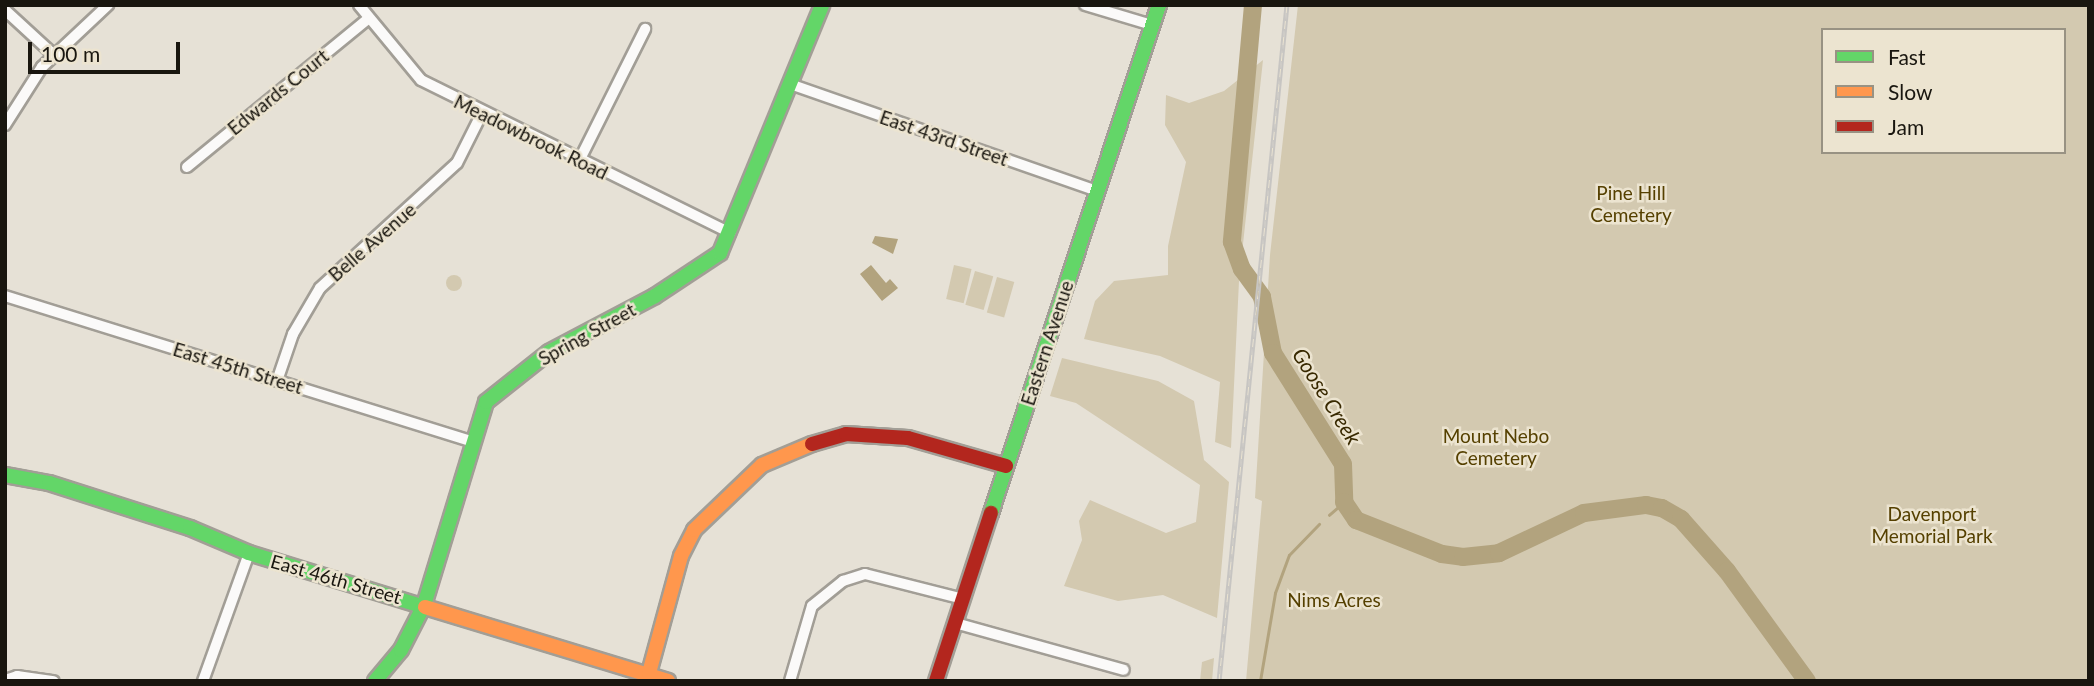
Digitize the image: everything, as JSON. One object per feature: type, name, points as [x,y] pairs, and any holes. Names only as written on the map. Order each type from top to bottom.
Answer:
[{"type":"street","points":[[5,125],[42,67],[108,5]]},
{"type":"street","name":"Meadowbrook Road","points":[[359,5],[421,80],[482,113],[730,233]]},
{"type":"street","name":"Spring Street","points":[[375,681],[401,650],[424,605],[471,441],[486,402],[496,390],[549,352],[707,266],[730,233],[759,150],[790,84],[822,5]]},
{"type":"street","points":[[1085,5],[1152,25]]},
{"type":"street","name":"Eastern Avenue","points":[[936,681],[1159,5]]},
{"type":"street","points":[[5,10],[55,55]]},
{"type":"street","name":"Edwards Court","points":[[187,167],[369,18]]},
{"type":"street","points":[[579,161],[645,29]]},
{"type":"street","name":"East 43rd Street","points":[[790,84],[1098,191]]},
{"type":"street","name":"Belle Avenue","points":[[277,381],[293,334],[320,288],[457,163],[482,113]]},
{"type":"street","name":"East 45th Street","points":[[5,296],[471,441]]},
{"type":"street","points":[[649,673],[681,556],[694,530],[727,494],[762,465],[803,446],[846,434],[908,438],[1006,466]]},
{"type":"street","name":"East 46th Street","points":[[5,475],[49,483],[177,524],[249,553],[424,605],[555,649],[649,673],[668,681]]},
{"type":"street","points":[[203,681],[249,553]]},
{"type":"street","points":[[790,681],[812,606],[843,581],[865,573],[963,599]]},
{"type":"street","points":[[955,623],[1124,670]]},
{"type":"street","points":[[5,680],[17,676],[54,681]]},
{"type":"green space","points":[[1298,5],[2089,5],[2089,681],[1246,681],[1262,501],[1255,498],[1270,255]]},
{"type":"green space","points":[[1263,60],[1239,281],[1231,448],[1215,442],[1220,382],[1160,356],[1084,339],[1095,301],[1114,281],[1168,275],[1168,246],[1186,162],[1165,125],[1166,95],[1189,103],[1224,91]]},
{"type":"green space","points":[[954,265],[972,269],[964,303],[946,299]]},
{"type":"green space","points":[[975,271],[993,276],[984,310],[965,305]]},
{"type":"green space","points":[[454,275],[460,277],[460,289],[454,291],[448,289],[446,283],[448,277]]},
{"type":"green space","points":[[997,277],[1014,282],[1004,318],[987,313]]},
{"type":"green space","points":[[1062,358],[1158,381],[1194,401],[1204,460],[1229,482],[1217,618],[1163,595],[1118,601],[1064,586],[1082,540],[1079,521],[1090,500],[1166,533],[1196,522],[1200,485],[1076,403],[1050,396]]},
{"type":"green space","points":[[1214,658],[1212,681],[1200,681],[1202,662]]},
{"type":"shaded area","points":[[875,236],[898,239],[893,254],[872,243]]},
{"type":"shaded area","points":[[871,265],[886,283],[890,279],[898,288],[882,301],[860,274]]},
{"type":"waterway","name":"Goose Creek","points":[[1253,5],[1232,242],[1242,269],[1262,297],[1273,353],[1343,464],[1344,502],[1356,520],[1442,554],[1463,557],[1499,553],[1584,513],[1646,505],[1662,508],[1681,519],[1727,571],[1807,681]]},
{"type":"waterway","points":[[1329,515],[1344,502]]},
{"type":"waterway","points":[[1260,681],[1275,593],[1289,555],[1319,524]]},
{"type":"railway","points":[[1219,681],[1287,5]]},
{"type":"traffic: fast","points":[[375,681],[401,650],[424,605],[486,402],[549,352],[655,296],[720,253],[822,5]]},
{"type":"traffic: fast","points":[[991,513],[1159,5]]},
{"type":"traffic: fast","points":[[5,475],[49,483],[190,528],[249,553],[425,607]]},
{"type":"traffic: slow","points":[[649,673],[681,556],[694,530],[762,465],[812,444]]},
{"type":"traffic: slow","points":[[425,607],[668,681]]},
{"type":"traffic: jam","points":[[812,444],[846,434],[908,438],[1006,466]]},
{"type":"traffic: jam","points":[[936,681],[991,513]]},
{"type":"park label","name":"Pine Hill Cemetery","points":[[1631,204]]},
{"type":"park label","name":"Mount Nebo Cemetery","points":[[1496,447]]},
{"type":"park label","name":"Davenport Memorial Park","points":[[1932,525]]},
{"type":"park label","name":"Nims Acres","points":[[1334,600]]}]
